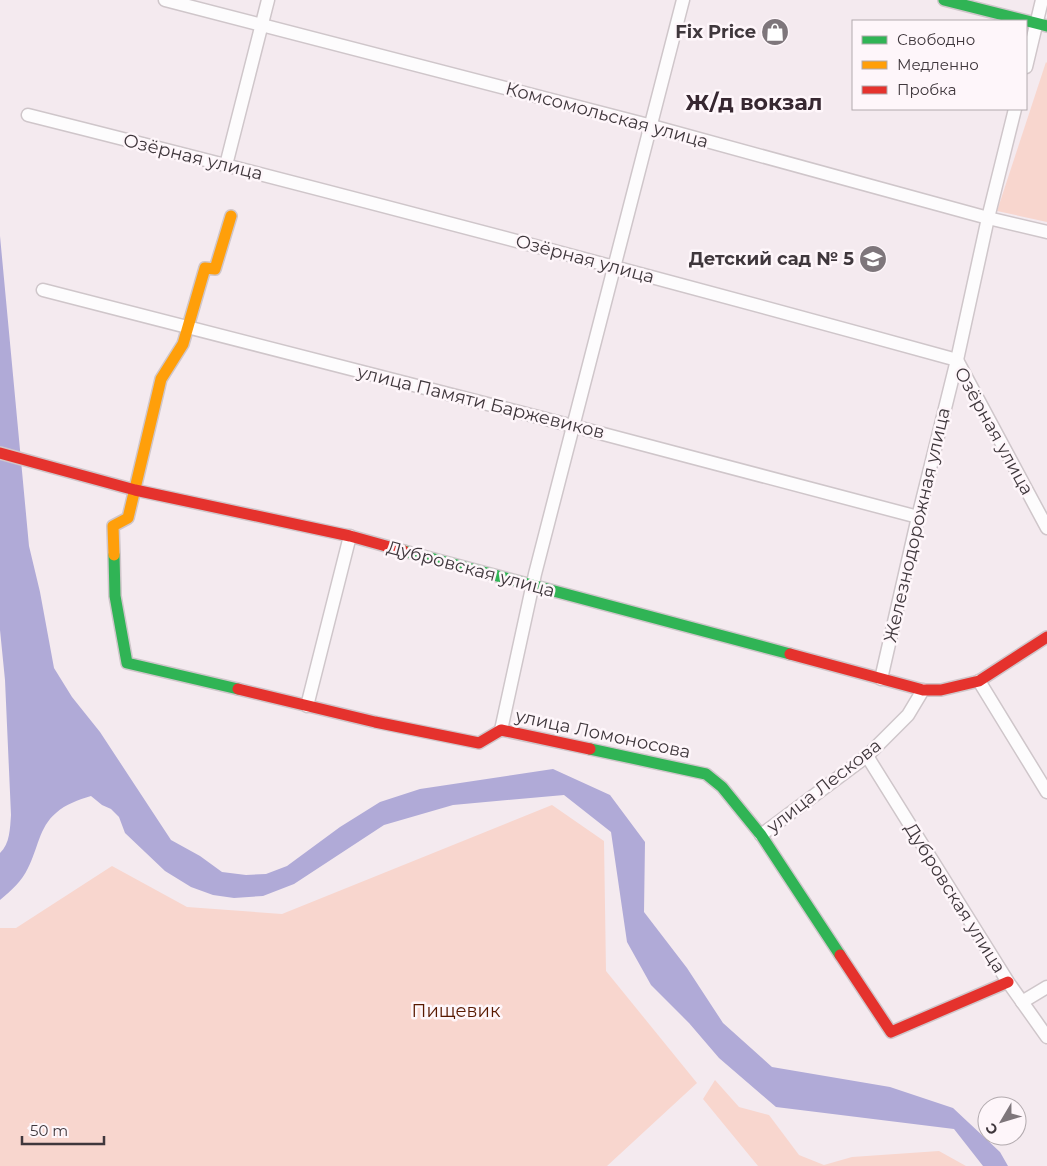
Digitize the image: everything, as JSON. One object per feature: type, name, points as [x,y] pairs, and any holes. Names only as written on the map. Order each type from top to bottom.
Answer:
[{"type":"street","name":"Комсомольская улица","points":[[166,0],[652,126],[988,218],[1047,232]]},
{"type":"street","points":[[226,165],[260,25],[268,0]]},
{"type":"street","points":[[500,730],[532,585],[683,0]]},
{"type":"street","points":[[944,0],[1026,20]]},
{"type":"street","points":[[1027,64],[1042,24],[1042,0]]},
{"type":"street","points":[[1027,20],[1042,24]]},
{"type":"street","name":"Железнодорожная улица","points":[[881,679],[1015,110]]},
{"type":"street","name":"Озёрная улица","points":[[28,115],[615,267],[957,360],[1047,528]]},
{"type":"street","points":[[135,490],[161,379],[183,344],[205,268],[215,269],[231,216]]},
{"type":"street","name":"улица Памяти Баржевиков","points":[[43,290],[918,517]]},
{"type":"street","name":"Дубровская улица","points":[[0,453],[61,468],[135,490],[350,536],[924,690],[941,690],[980,681]]},
{"type":"street","name":"улица Ломоносова","points":[[135,490],[128,518],[113,526],[116,596],[127,663],[375,722],[479,744],[500,730],[706,774],[722,787],[761,835],[891,1032],[1008,982]]},
{"type":"street","points":[[308,706],[350,536]]},
{"type":"street","points":[[1047,637],[980,681],[1047,792]]},
{"type":"street","name":"улица Лескова","points":[[761,835],[867,756],[908,716],[924,690]]},
{"type":"street","name":"Дубровская улица","points":[[867,756],[1008,982],[1047,1037]]},
{"type":"street","points":[[1022,1002],[1047,987]]},
{"type":"green space","points":[[1047,63],[1047,222],[997,211]]},
{"type":"green space","name":"Пищевик","points":[[552,805],[604,841],[606,971],[697,1083],[607,1166],[0,1166],[0,928],[16,928],[112,866],[187,907],[282,914]]},
{"type":"green space","points":[[715,1080],[739,1107],[769,1115],[799,1155],[824,1165],[852,1157],[939,1151],[966,1166],[758,1166],[703,1099]]},
{"type":"shaded area","points":[[0,236],[29,546],[40,592],[54,668],[72,697],[100,732],[171,840],[200,856],[222,872],[246,875],[266,874],[287,866],[340,827],[380,802],[420,789],[553,769],[610,795],[645,842],[644,912],[687,968],[723,1023],[772,1067],[890,1087],[953,1108],[977,1130],[977,1146],[994,1146],[1000,1152],[1008,1166],[983,1166],[954,1129],[776,1107],[719,1058],[689,1023],[651,985],[627,942],[611,832],[564,795],[453,805],[384,825],[294,884],[263,896],[234,898],[213,895],[191,887],[165,871],[125,833],[119,817],[111,809],[102,805],[91,796],[68,805],[50,819],[42,832],[26,873],[0,900],[0,853],[8,840],[11,815],[5,680],[0,630]]},
{"type":"traffic: fast","points":[[944,0],[1023,20]]},
{"type":"traffic: fast","points":[[1027,21],[1047,26]]},
{"type":"traffic: fast","points":[[404,551],[790,654]]},
{"type":"traffic: fast","points":[[114,555],[115,596],[127,663],[238,689]]},
{"type":"traffic: fast","points":[[590,749],[706,774],[722,787],[761,835],[840,955]]},
{"type":"traffic: slow","points":[[114,555],[113,526],[128,518],[161,379],[183,344],[205,268],[215,269],[231,216]]},
{"type":"traffic: jam","points":[[0,453],[135,490],[350,536],[404,551]]},
{"type":"traffic: jam","points":[[790,654],[923,690],[941,690],[979,681],[1047,637]]},
{"type":"traffic: jam","points":[[238,689],[375,722],[479,743],[501,730],[590,749]]},
{"type":"traffic: jam","points":[[840,955],[891,1032],[1008,982]]},
{"type":"place","name":"Fix Price","points":[[775,32]]},
{"type":"place","name":"Детский сад № 5","points":[[873,259]]},
{"type":"district","name":"Ж/д вокзал","points":[[754,102]]}]
